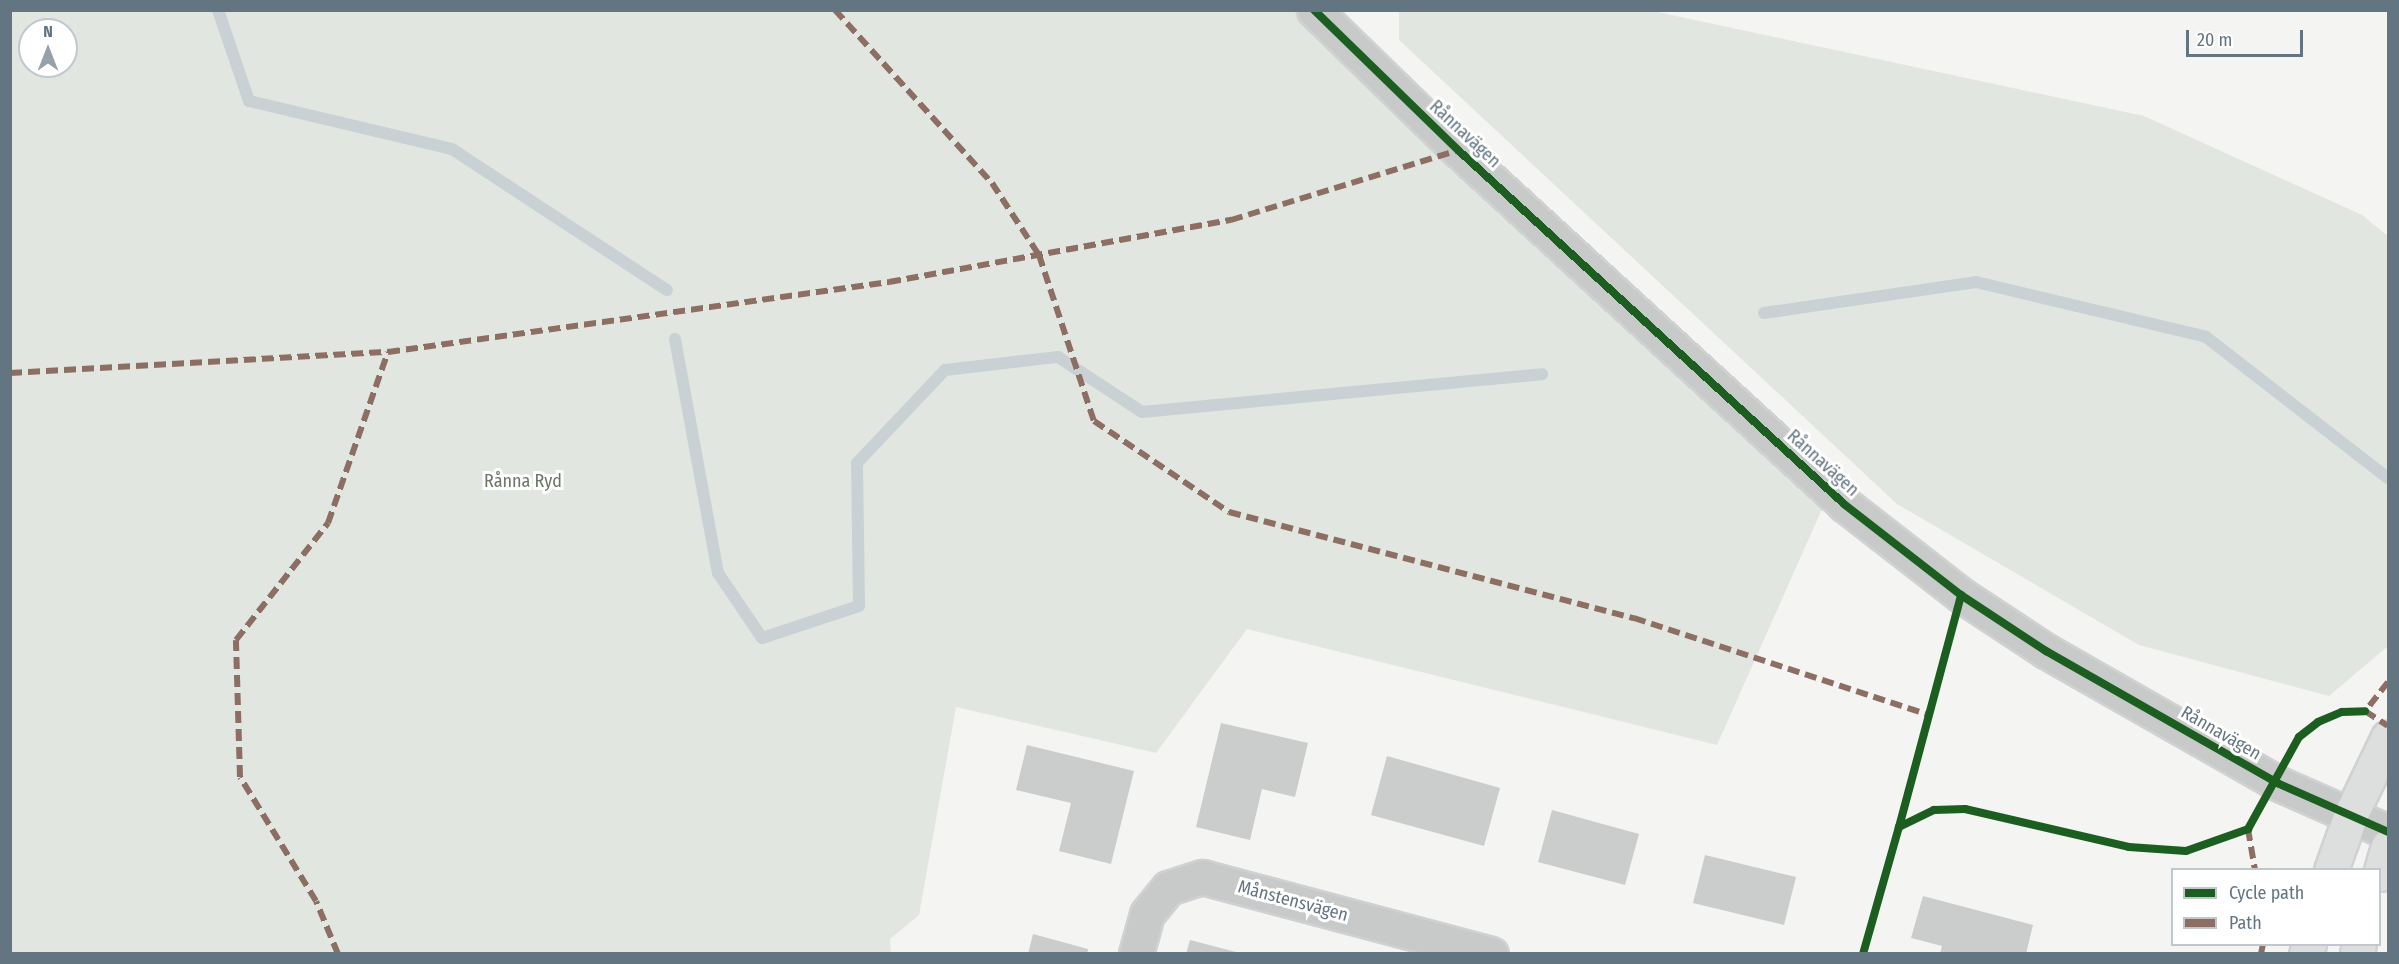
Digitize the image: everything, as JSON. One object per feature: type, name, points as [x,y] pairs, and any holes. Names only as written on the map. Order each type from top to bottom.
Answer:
[{"type":"main road","points":[[2332,868],[2351,814],[2388,737]]},
{"type":"main road","points":[[2381,868],[2388,846]]},
{"type":"street","name":"Rånnavägen","points":[[1314,10],[1467,158],[1844,504],[1961,595],[2046,651],[2277,783],[2388,832]]},
{"type":"street","name":"Månstensvägen","points":[[1136,954],[1147,914],[1168,888],[1202,877],[1491,954]]},
{"type":"green space","name":"Rånna Ryd","points":[[10,11],[1338,11],[1457,131],[1830,491],[1717,745],[1247,629],[1156,753],[956,707],[919,915],[890,939],[891,953],[11,953]]},
{"type":"green space","points":[[1399,11],[1653,11],[2144,116],[2362,215],[2388,236],[2388,646],[2329,696],[2139,645],[1897,504],[1399,40]]},
{"type":"building","points":[[1221,723],[1308,743],[1295,797],[1262,789],[1250,840],[1196,827]]},
{"type":"building","points":[[1027,745],[1134,771],[1111,864],[1059,851],[1071,803],[1016,790]]},
{"type":"building","points":[[1387,756],[1500,788],[1484,846],[1371,815]]},
{"type":"building","points":[[1552,810],[1639,834],[1625,885],[1538,862]]},
{"type":"building","points":[[1705,855],[1796,877],[1784,925],[1693,903]]},
{"type":"building","points":[[1923,896],[2033,925],[2026,954],[1940,954],[1942,946],[1911,938]]},
{"type":"building","points":[[1033,934],[1088,949],[1087,954],[1028,954]]},
{"type":"building","points":[[1190,940],[1240,953],[1240,954],[1186,954]]},
{"type":"waterway","points":[[218,10],[249,101],[452,149],[667,290]]},
{"type":"waterway","points":[[1764,313],[1976,282],[2206,337],[2388,478]]},
{"type":"waterway","points":[[675,339],[718,573],[762,638],[859,606],[857,463],[945,370],[1058,357],[1142,412],[1542,374]]},
{"type":"marked path","points":[[835,10],[992,183],[1039,255],[1094,421],[1229,512],[1634,618],[1929,715]]},
{"type":"marked path","points":[[10,373],[388,352],[889,282],[1231,220],[1458,150]]},
{"type":"marked path","points":[[338,954],[316,901],[240,777],[236,640],[328,523],[388,352]]},
{"type":"marked path","points":[[2388,682],[2365,711],[2388,726]]},
{"type":"marked path","points":[[2248,829],[2255,868]]},
{"type":"marked path","points":[[2261,954],[2263,946]]},
{"type":"cycle path","points":[[1314,10],[1458,150],[1844,504],[1961,595],[2046,651],[2277,783],[2388,832]]},
{"type":"cycle path","points":[[1899,827],[1961,595]]},
{"type":"cycle path","points":[[1863,954],[1899,827],[1934,810],[1965,809],[2129,847],[2186,851],[2248,829],[2299,737],[2318,722],[2342,712],[2365,711]]}]
